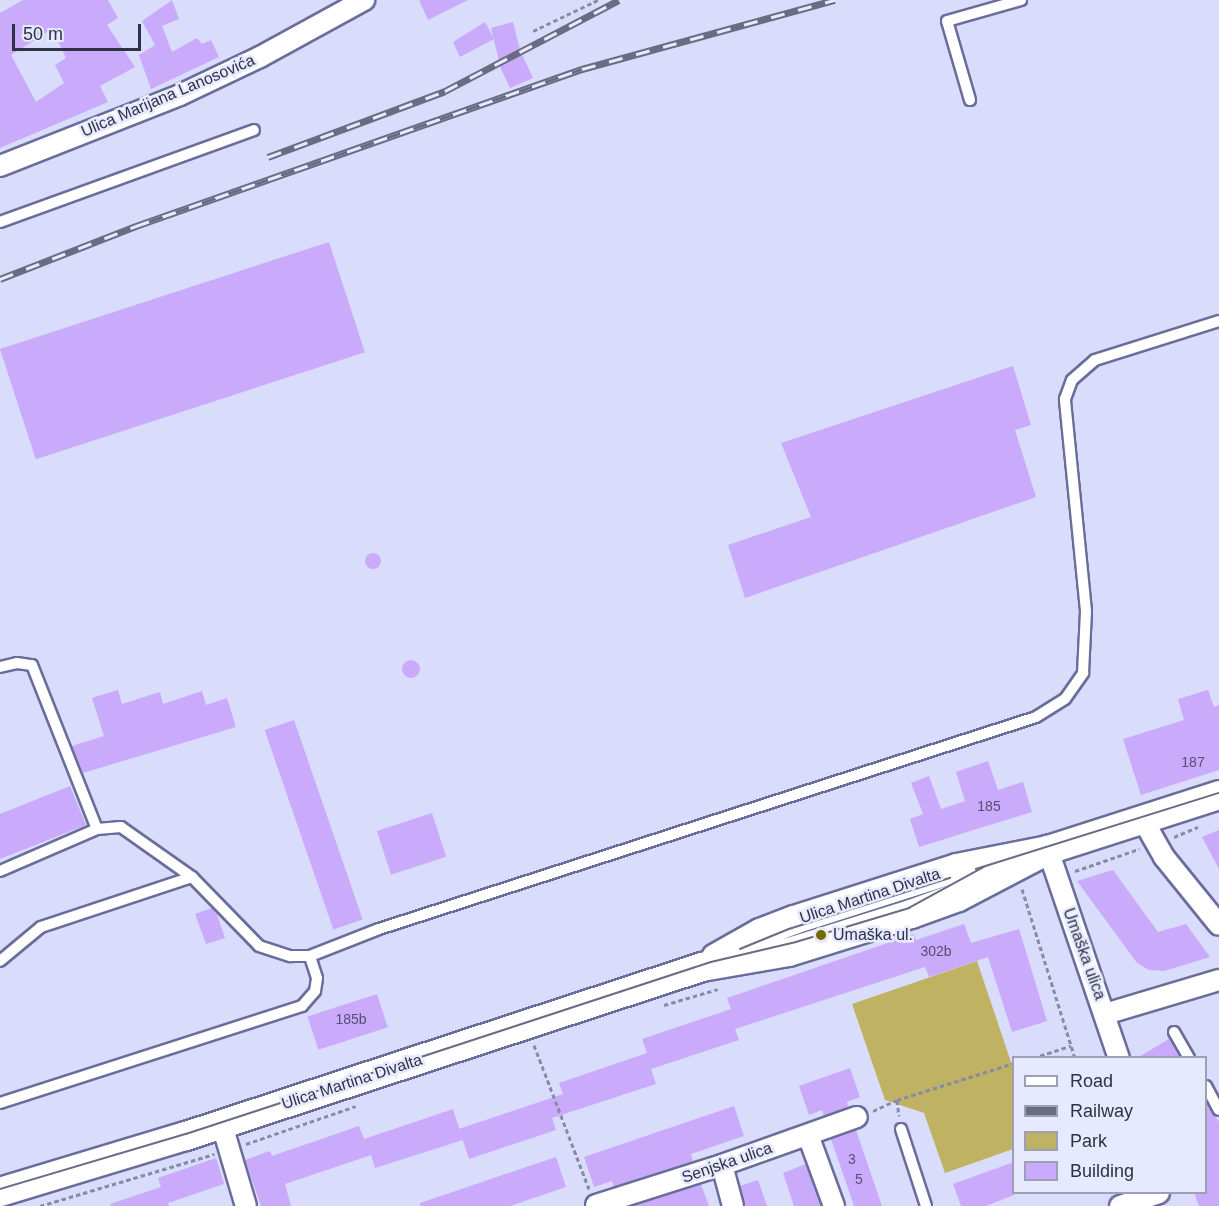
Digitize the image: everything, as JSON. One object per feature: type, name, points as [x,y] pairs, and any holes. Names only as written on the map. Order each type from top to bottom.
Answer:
[{"type":"street","name":"Ulica Marijana Lanosovića","points":[[0,166],[180,95],[260,57],[364,0]]},
{"type":"street","name":"Ulica Martina Divalta","points":[[0,1192],[225,1137],[702,967],[760,933],[794,920],[957,868],[1149,832],[1219,795]]},
{"type":"street","points":[[1149,832],[1219,925]]},
{"type":"street","name":"Umaška ulica","points":[[1048,850],[1118,1056]]},
{"type":"street","points":[[1105,1014],[1219,980]]},
{"type":"street","name":"Senjska ulica","points":[[604,1205],[857,1117]]},
{"type":"street","points":[[808,1135],[834,1206]]},
{"type":"street","points":[[225,1137],[246,1206]]},
{"type":"street","points":[[722,1165],[734,1206]]},
{"type":"street","points":[[1120,1206],[1156,1194]]},
{"type":"lane","points":[[970,100],[947,21],[1022,0]]},
{"type":"lane","points":[[0,222],[254,130]]},
{"type":"lane","points":[[0,871],[97,829],[122,827],[192,877],[259,946],[290,956],[310,956],[379,928],[1036,717],[1065,699],[1083,673],[1086,611],[1065,399],[1072,380],[1095,360],[1219,321]]},
{"type":"lane","points":[[0,667],[17,663],[32,665],[97,829]]},
{"type":"lane","points":[[0,961],[40,927],[192,877]]},
{"type":"lane","points":[[0,1103],[302,1006],[315,991],[317,978],[310,956]]},
{"type":"lane","points":[[1174,1032],[1188,1056]]},
{"type":"lane","points":[[1207,1088],[1219,1110]]},
{"type":"lane","points":[[901,1129],[926,1206]]},
{"type":"path","points":[[533,31],[598,0]]},
{"type":"path","points":[[1074,1056],[1022,889],[1057,877],[1149,832],[1208,823]]},
{"type":"path","points":[[657,1007],[724,987]]},
{"type":"path","points":[[545,1042],[534,1045],[604,1205]]},
{"type":"path","points":[[1039,1056],[1071,1046]]},
{"type":"path","points":[[857,1117],[897,1100],[1012,1065]]},
{"type":"path","points":[[40,1206],[225,1137],[364,1103]]},
{"type":"green space","points":[[977,961],[1012,1065],[1012,1149],[945,1173],[924,1113],[885,1100],[852,1004]]},
{"type":"building","points":[[23,0],[108,0],[118,18],[107,25],[135,67],[100,86],[108,102],[0,148],[0,13]],"holes":[[[52,29],[66,58],[55,65],[64,83],[36,102],[11,55]]]},
{"type":"building","points":[[172,0],[179,19],[162,26],[172,52],[197,38],[202,44],[211,40],[219,57],[151,89],[139,55],[155,45],[142,21]]},
{"type":"building","points":[[419,0],[468,0],[428,20]]},
{"type":"building","points":[[485,22],[494,39],[460,57],[453,42]]},
{"type":"building","points":[[513,22],[520,50],[533,78],[510,88],[501,69],[491,28]]},
{"type":"building","points":[[329,242],[365,352],[36,459],[0,349]]},
{"type":"building","points":[[1013,366],[1031,425],[1015,430],[1036,497],[745,598],[728,545],[811,517],[781,443]]},
{"type":"building","points":[[373,553],[379,555],[381,561],[379,567],[373,569],[367,567],[365,561],[367,555]]},
{"type":"building","points":[[407,660],[415,660],[420,665],[418,676],[407,678],[402,673],[402,665]]},
{"type":"building","points":[[118,690],[122,704],[160,692],[163,704],[202,691],[206,705],[227,698],[236,727],[83,773],[72,746],[104,736],[92,698]]},
{"type":"building","points":[[1208,690],[1214,707],[1219,705],[1219,770],[1141,795],[1123,739],[1184,720],[1178,699]]},
{"type":"building","points":[[294,720],[363,920],[333,930],[265,730]]},
{"type":"building","points":[[988,761],[998,790],[1023,782],[1032,812],[919,847],[910,819],[923,814],[911,783],[929,776],[941,809],[965,801],[956,772]]},
{"type":"building","points":[[70,786],[86,825],[0,859],[0,814]]},
{"type":"building","points":[[432,813],[446,857],[391,875],[377,831]]},
{"type":"building","points":[[1219,830],[1219,869],[1202,837]]},
{"type":"building","points":[[1113,870],[1158,932],[1186,924],[1210,957],[1164,971],[1149,970],[1137,963],[1077,881]]},
{"type":"building","points":[[212,908],[216,912],[225,938],[206,944],[195,914]]},
{"type":"building","points":[[964,924],[971,943],[1019,929],[1047,1021],[1012,1032],[988,957],[929,977],[925,967],[735,1029],[739,1040],[651,1069],[656,1084],[552,1118],[556,1130],[469,1159],[459,1129],[563,1094],[559,1083],[647,1053],[642,1039],[731,1009],[727,998],[914,934],[916,940]]},
{"type":"building","points":[[377,994],[388,1027],[318,1050],[308,1017]]},
{"type":"building","points":[[1169,1039],[1179,1056],[1140,1056]]},
{"type":"building","points":[[850,1068],[860,1097],[847,1102],[848,1107],[824,1116],[822,1110],[809,1115],[799,1086]]},
{"type":"building","points":[[1207,1103],[1219,1122],[1219,1206],[1199,1206],[1195,1194],[1207,1194]]},
{"type":"building","points":[[734,1106],[744,1136],[691,1154],[693,1161],[614,1187],[612,1181],[594,1187],[584,1157]]},
{"type":"building","points":[[453,1109],[463,1140],[375,1168],[371,1155],[285,1184],[291,1206],[261,1206],[245,1160],[270,1151],[272,1156],[359,1126],[364,1139]]},
{"type":"building","points":[[856,1130],[882,1206],[854,1206],[831,1139]]},
{"type":"building","points":[[556,1157],[566,1187],[510,1206],[420,1206],[420,1203]]},
{"type":"building","points":[[216,1158],[224,1184],[168,1203],[169,1206],[111,1206],[110,1204],[161,1187],[158,1178]]},
{"type":"building","points":[[1012,1163],[1012,1194],[1014,1195],[986,1206],[961,1206],[953,1184]]},
{"type":"building","points":[[806,1164],[821,1206],[794,1206],[783,1173]]},
{"type":"building","points":[[758,1180],[767,1206],[745,1206],[740,1186]]},
{"type":"building","points":[[701,1184],[709,1206],[633,1206]]},
{"type":"tram line","points":[[976,869],[1219,793]]},
{"type":"tram line","points":[[0,1189],[186,1134],[711,962],[796,942],[909,908],[984,867]]},
{"type":"tram line","points":[[740,949],[789,929],[950,878]]},
{"type":"railway","points":[[268,157],[445,91],[619,0]]},
{"type":"railway","points":[[0,279],[136,226],[582,69],[835,0]]},
{"type":"place","name":"Umaška ul.","points":[[821,935]]}]
